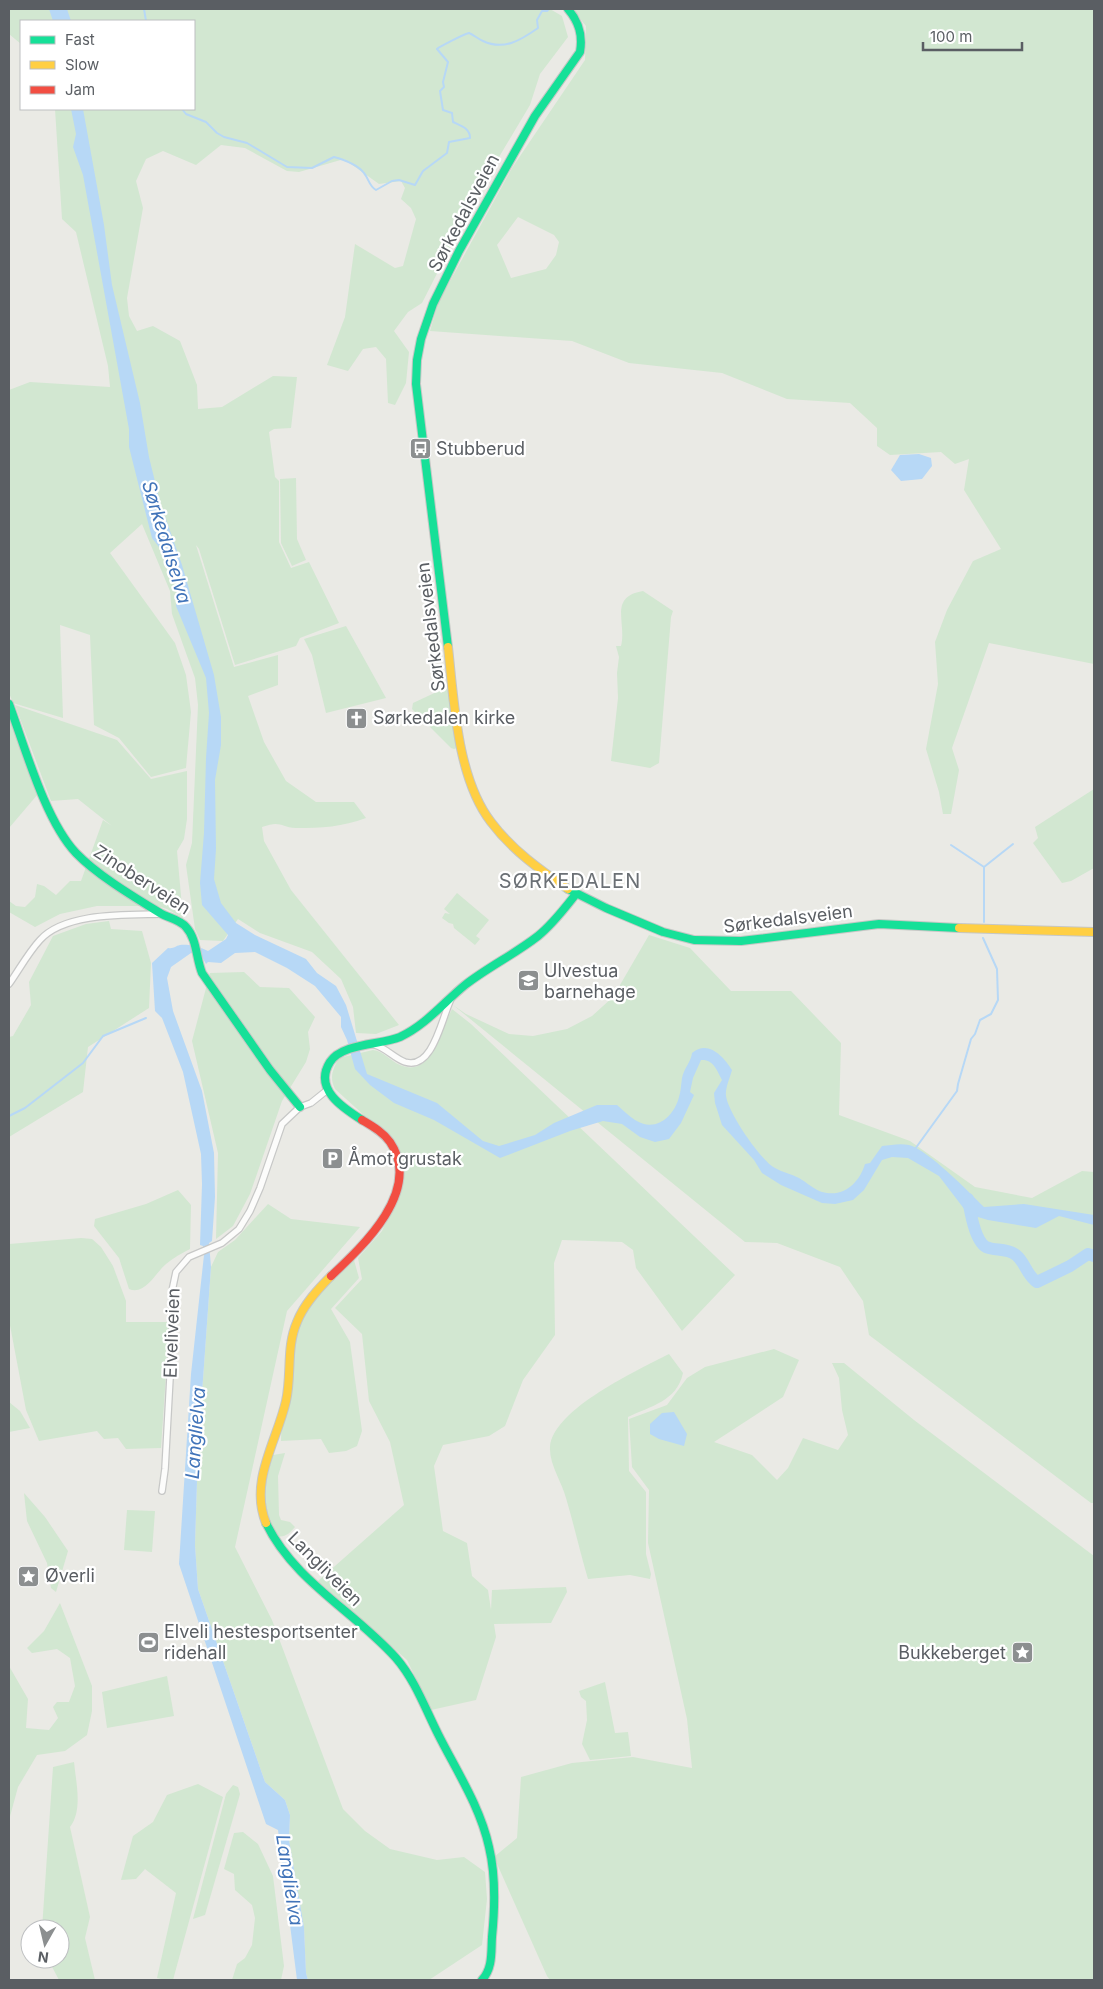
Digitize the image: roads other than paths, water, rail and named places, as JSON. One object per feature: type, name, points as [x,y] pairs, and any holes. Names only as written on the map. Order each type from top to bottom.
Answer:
[{"type":"street","name":"Sørkedalsveien","points":[[568,9],[576,17],[581,28],[582,42],[580,52],[535,116],[459,251],[425,326],[418,349],[416,372],[422,435],[456,714],[468,776],[479,804],[501,835],[529,862],[576,894],[664,932],[694,940],[711,942],[740,941],[879,924],[994,930],[1094,932]]},
{"type":"street","name":"Zinoberveien","points":[[9,704],[50,811],[66,841],[77,854],[100,873],[162,914],[176,919],[186,926],[193,937],[199,968],[206,980],[270,1070],[300,1106]]},
{"type":"street","points":[[300,1106],[311,1103],[326,1091],[325,1077],[332,1058],[343,1052],[403,1035],[451,999],[471,981],[538,936],[561,914],[576,894]]},
{"type":"street","points":[[9,984],[41,939],[60,926],[85,918],[162,914]]},
{"type":"street","points":[[371,1044],[383,1047],[406,1062],[413,1063],[422,1060],[432,1048],[451,999]]},
{"type":"street","name":"Langliveien","points":[[326,1091],[334,1100],[386,1137],[397,1158],[397,1184],[388,1212],[371,1238],[312,1297],[296,1322],[290,1340],[285,1402],[264,1462],[260,1482],[262,1510],[272,1535],[289,1558],[388,1650],[405,1670],[474,1807],[488,1843],[493,1866],[493,1931],[486,1979]]},
{"type":"street","name":"Elveliveien","points":[[162,1491],[165,1469],[172,1342],[172,1291],[176,1272],[189,1257],[229,1238],[244,1222],[260,1188],[278,1131],[285,1120],[300,1106]]},
{"type":"water","points":[[49,9],[67,9],[71,20],[53,20]]},
{"type":"water","points":[[71,110],[83,110],[104,225],[112,285],[140,403],[149,457],[160,502],[182,565],[214,675],[221,717],[221,745],[215,780],[216,849],[214,879],[221,903],[236,923],[255,935],[306,959],[317,973],[336,986],[346,1005],[367,1074],[437,1103],[483,1141],[499,1146],[535,1135],[554,1123],[597,1105],[617,1105],[642,1124],[650,1125],[663,1121],[673,1111],[680,1095],[683,1074],[692,1053],[698,1049],[710,1049],[720,1055],[732,1070],[726,1096],[732,1113],[753,1146],[775,1168],[799,1178],[819,1191],[837,1193],[844,1191],[855,1183],[865,1164],[870,1163],[882,1146],[906,1144],[917,1148],[937,1163],[984,1207],[1024,1204],[1094,1215],[1094,1225],[1059,1216],[1036,1228],[988,1220],[968,1214],[939,1176],[908,1158],[892,1157],[882,1160],[864,1190],[853,1200],[835,1204],[822,1203],[781,1185],[762,1173],[754,1160],[722,1125],[714,1093],[722,1080],[712,1063],[705,1060],[701,1060],[693,1078],[690,1092],[694,1095],[681,1123],[669,1139],[655,1142],[640,1137],[622,1124],[603,1121],[570,1131],[500,1158],[434,1120],[394,1103],[370,1085],[355,1069],[347,1040],[341,1027],[341,1017],[315,986],[287,968],[255,952],[235,953],[221,963],[208,962],[206,964],[201,955],[191,953],[171,967],[167,978],[173,1011],[202,1091],[214,1153],[215,1197],[212,1241],[209,1243],[211,1267],[198,1450],[195,1545],[198,1589],[265,1782],[285,1800],[290,1815],[289,1840],[304,1927],[308,1980],[297,1980],[278,1830],[266,1824],[179,1564],[191,1374],[204,1255],[203,1246],[200,1245],[201,1154],[183,1072],[162,1018],[155,1011],[152,963],[168,948],[187,945],[208,951],[226,939],[228,935],[202,905],[200,883],[209,713],[206,678],[176,606],[177,586],[165,555],[152,538],[129,447],[129,429],[83,175],[73,147],[76,134]]},
{"type":"water","points":[[919,454],[931,458],[932,466],[922,479],[901,481],[891,470],[900,455]]},
{"type":"water","points":[[674,1412],[687,1434],[684,1446],[659,1439],[650,1434],[650,1424],[662,1413]]},
{"type":"waterway","points":[[144,9],[146,20]]},
{"type":"waterway","points":[[183,110],[186,114],[206,122],[224,137],[247,143],[287,167],[312,168],[334,157],[358,167],[376,190],[392,181],[399,180],[415,185],[423,171],[447,153],[449,142],[470,138],[467,130],[453,122],[452,113],[443,110],[440,91],[444,87],[443,82],[448,62],[437,49],[469,33],[491,44],[512,43],[538,28],[537,20],[542,11],[549,9]]},
{"type":"waterway","points":[[984,867],[1013,844]]},
{"type":"waterway","points":[[951,845],[984,867],[984,922]]},
{"type":"waterway","points":[[915,1149],[957,1091],[971,1039],[980,1020],[991,1014],[998,1000],[997,969],[983,938]]},
{"type":"waterway","points":[[9,1116],[25,1108],[83,1063],[103,1036],[146,1018]]},
{"type":"waterway","points":[[968,1199],[974,1225],[982,1244],[986,1247],[1009,1251],[1016,1255],[1037,1282],[1070,1266],[1088,1254],[1094,1256]]},
{"type":"place","name":"Stubberud","points":[[420,449]]},
{"type":"place","name":"Sørkedalen kirke","points":[[357,718]]},
{"type":"place","name":"Ulvestua barnehage","points":[[528,981]]},
{"type":"place","name":"Åmot grustak","points":[[332,1159]]},
{"type":"place","name":"Øverli","points":[[29,1576]]},
{"type":"place","name":"Elveli hestesportsenter ridehall","points":[[148,1642]]},
{"type":"place","name":"Bukkeberget","points":[[1022,1653]]},
{"type":"district","name":"SØRKEDALEN","points":[[570,881]]},
{"type":"water label","name":"Sørkedalselva","points":[[167,542]]},
{"type":"water label","name":"Langlielva","points":[[195,1433]]},
{"type":"water label","name":"Langlielva","points":[[290,1880]]}]
